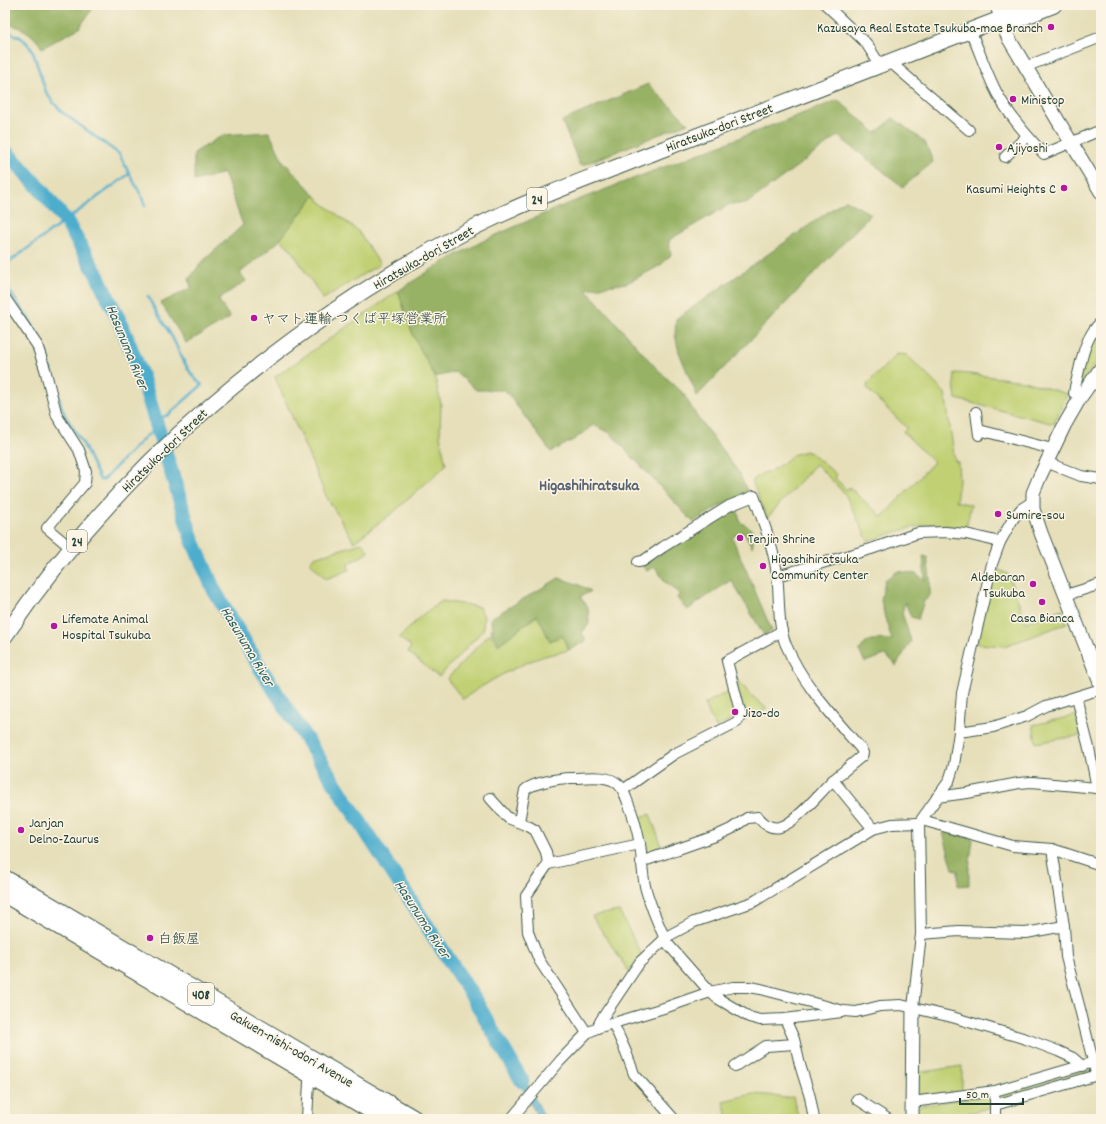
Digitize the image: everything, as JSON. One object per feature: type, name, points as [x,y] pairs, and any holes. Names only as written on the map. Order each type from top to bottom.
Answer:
[{"type":"highway","name":"Gakuen-nishi-odori Avenue","points":[[5,879],[414,1119]]},
{"type":"highway","name":"Gakuen-nishi-odori Avenue","points":[[5,894],[386,1119]]},
{"type":"main road","name":"24","points":[[970,30],[997,12],[1010,11],[1024,5]]},
{"type":"main road","name":"24","points":[[997,12],[1014,21],[1054,5]]},
{"type":"main road","name":"Hiratsuka-dori Street","points":[[5,636],[23,609],[71,548],[115,499],[172,441],[218,398],[263,362],[304,331],[348,301],[466,232],[515,208],[970,30]]},
{"type":"street","points":[[826,5],[866,43],[884,63],[969,130]]},
{"type":"street","points":[[997,12],[1009,39],[1025,67],[1101,192]]},
{"type":"street","points":[[970,30],[998,95],[1009,113],[1027,136],[1044,154],[1101,130]]},
{"type":"street","points":[[1025,67],[1101,37]]},
{"type":"street","points":[[1005,157],[1027,136]]},
{"type":"street","points":[[5,298],[37,345],[57,416],[79,450],[86,471],[85,483],[47,528],[71,548]]},
{"type":"street","points":[[1080,398],[1074,393],[1087,341],[1101,322]]},
{"type":"street","points":[[1101,368],[1096,385],[1080,398],[1052,449],[1033,493],[1032,502],[1039,527],[1101,684]]},
{"type":"street","points":[[976,412],[979,434],[1052,449]]},
{"type":"street","points":[[1046,462],[1081,476],[1101,479]]},
{"type":"street","points":[[638,562],[643,561],[663,546],[729,506],[754,496],[773,551],[782,631],[785,644],[806,683],[862,750],[862,756],[833,780],[786,825],[779,828],[772,827],[766,825],[758,817],[747,818],[731,829],[718,835],[641,862]]},
{"type":"street","points":[[912,1119],[912,1008],[921,934],[921,821],[949,781],[954,765],[959,732],[962,693],[992,564],[1000,542],[1013,519],[1020,510],[1032,502]]},
{"type":"street","points":[[777,576],[871,549],[918,533],[945,532],[966,534],[1000,542]]},
{"type":"street","points":[[1066,595],[1101,584]]},
{"type":"street","points":[[623,790],[674,754],[737,722],[741,715],[727,662],[782,631]]},
{"type":"street","points":[[959,732],[993,727],[1027,716],[1046,706],[1101,689]]},
{"type":"street","points":[[937,797],[1019,783],[1042,782],[1099,789],[1076,697]]},
{"type":"street","points":[[519,821],[525,790],[528,787],[543,782],[568,778],[604,778],[618,783],[623,790],[632,811],[640,844],[645,887],[667,943],[710,992],[748,1017],[760,1020],[835,1014],[844,1011]]},
{"type":"street","points":[[833,780],[873,829]]},
{"type":"street","points":[[490,798],[508,818],[519,821],[535,830],[546,852],[548,864]]},
{"type":"street","points":[[597,1028],[640,962],[668,936],[694,922],[753,902],[873,829],[892,824],[921,821],[1013,846],[1052,849],[1101,865]]},
{"type":"street","points":[[587,1033],[539,960],[528,932],[526,896],[548,864],[640,844]]},
{"type":"street","points":[[995,1106],[1099,1075],[1097,1062],[1066,957],[1064,926],[1052,849]]},
{"type":"street","points":[[921,934],[959,931],[1026,933],[1064,926]]},
{"type":"street","points":[[511,1119],[560,1061],[587,1033],[597,1028],[667,1007],[710,992],[733,987],[749,987],[774,991],[844,1011],[856,1012],[888,1005],[901,1005],[988,1027],[1026,1039],[1073,1058],[1082,1066]]},
{"type":"street","points":[[785,1018],[795,1044],[810,1097],[814,1119]]},
{"type":"street","points":[[613,1023],[634,1074],[674,1119]]},
{"type":"street","points":[[735,1066],[766,1046],[795,1044]]},
{"type":"street","points":[[912,1102],[995,1090],[1097,1062]]},
{"type":"street","points":[[307,1119],[310,1082],[312,1076]]},
{"type":"street","points":[[995,1090],[995,1119]]},
{"type":"street","points":[[857,1099],[888,1119]]},
{"type":"green space","points":[[5,5],[95,5],[79,28],[42,48],[31,34],[5,23]]},
{"type":"green space","points":[[648,84],[688,123],[580,166],[562,121]]},
{"type":"green space","points":[[838,100],[876,133],[893,118],[925,142],[933,162],[903,187],[838,136],[746,204],[730,204],[669,240],[671,255],[661,265],[627,283],[586,289],[656,368],[683,393],[696,415],[739,473],[749,495],[723,504],[693,522],[610,433],[593,425],[575,439],[551,452],[505,390],[476,390],[456,372],[435,377],[413,335],[398,291],[440,264],[485,240],[557,208]]},
{"type":"green space","points":[[269,132],[283,161],[315,195],[279,241],[240,273],[246,281],[218,299],[230,318],[186,343],[161,303],[191,288],[189,279],[201,263],[243,225],[224,173],[194,181],[194,153],[223,135]]},
{"type":"green space","points":[[315,195],[320,201],[358,231],[380,264],[323,299],[290,248],[280,239]]},
{"type":"green space","points":[[845,200],[871,214],[697,396],[679,352],[675,335],[676,319]]},
{"type":"green space","points":[[398,291],[413,335],[435,377],[441,404],[440,435],[446,465],[395,511],[354,542],[326,496],[275,377]]},
{"type":"green space","points":[[1101,325],[1101,355],[1077,389],[1089,343]]},
{"type":"green space","points":[[897,354],[907,355],[945,393],[955,461],[958,462],[959,481],[956,501],[971,505],[966,529],[941,525],[913,527],[868,541],[845,494],[816,464],[767,518],[752,481],[763,473],[771,471],[792,455],[806,451],[811,453],[837,475],[835,478],[847,490],[849,487],[882,517],[934,462],[903,432],[907,428],[870,392],[867,387],[868,383]]},
{"type":"green space","points":[[955,373],[1024,381],[1067,394],[1054,424],[956,399],[954,383]]},
{"type":"green space","points":[[737,506],[740,522],[751,529],[754,534],[752,547],[744,532],[732,537],[772,631],[764,635],[731,580],[687,610],[677,598],[680,593],[666,583],[655,567],[647,571],[642,566]]},
{"type":"green space","points":[[362,543],[369,552],[348,564],[349,570],[326,579],[310,562],[314,557]]},
{"type":"green space","points":[[923,556],[927,557],[930,579],[930,596],[924,601],[918,619],[911,617],[905,602],[902,613],[911,641],[896,666],[894,662],[885,655],[865,662],[859,651],[866,643],[873,640],[892,640],[881,600],[885,580],[898,571],[916,574],[925,580]]},
{"type":"green space","points":[[995,568],[1008,574],[1026,622],[1062,609],[1067,623],[1004,646],[977,644]]},
{"type":"green space","points":[[559,578],[577,584],[591,591],[580,597],[588,607],[589,624],[582,633],[586,641],[569,650],[562,636],[550,641],[537,615],[499,644],[492,633],[491,618]]},
{"type":"green space","points":[[442,601],[479,607],[484,616],[483,630],[439,677],[408,652],[411,646],[399,638],[423,614]]},
{"type":"green space","points":[[538,615],[550,641],[562,636],[569,650],[540,658],[517,667],[489,682],[463,699],[447,679],[490,633],[498,645]]},
{"type":"green space","points":[[736,677],[748,692],[767,709],[744,719]]},
{"type":"green space","points":[[732,690],[738,716],[716,728],[704,704]]},
{"type":"green space","points":[[1077,715],[1082,735],[1036,743],[1033,725]]},
{"type":"green space","points":[[650,814],[663,850],[649,856],[646,842],[642,843],[637,818]]},
{"type":"green space","points":[[942,829],[973,839],[969,869],[969,885],[958,886],[958,871],[953,869]]},
{"type":"green space","points":[[619,911],[642,955],[629,972],[592,916]]},
{"type":"green space","points":[[962,1066],[962,1091],[921,1098],[916,1094],[916,1073]]},
{"type":"green space","points":[[1087,1069],[1089,1074],[1000,1099],[999,1097],[1000,1094]]},
{"type":"green space","points":[[753,1094],[780,1096],[781,1098],[793,1097],[799,1119],[728,1119],[723,1101]]},
{"type":"green space","points":[[987,1095],[991,1099],[991,1107],[949,1119],[917,1119],[916,1109],[919,1106]]},
{"type":"water","points":[[515,1062],[546,1119],[539,1119],[510,1065]]},
{"type":"waterway","points":[[5,31],[20,37],[28,44],[33,52],[46,92],[62,112],[119,154],[141,195],[145,206]]},
{"type":"waterway","name":"Hasunuma River","points":[[5,151],[40,189],[66,221],[96,273],[122,326],[142,377],[192,539],[214,590],[257,663],[473,997],[522,1081]]},
{"type":"waterway","name":"Hasunuma River","points":[[5,265],[129,174]]},
{"type":"waterway","points":[[5,285],[36,331],[49,363]]},
{"type":"waterway","points":[[148,296],[172,337],[188,369],[196,380],[202,385],[168,415],[155,420]]},
{"type":"waterway","points":[[51,368],[61,405],[66,417],[83,444],[100,480],[103,480],[146,436],[158,430]]},
{"type":"place","name":"Kazusaya Real Estate Tsukuba-mae Branch","points":[[1051,27]]},
{"type":"place","name":"Ministop","points":[[1013,99]]},
{"type":"place","name":"Ajiyoshi","points":[[999,147]]},
{"type":"place","name":"Kasumi Heights C","points":[[1064,188]]},
{"type":"place","name":"ヤマト運輸 つくば平塚営業所","points":[[254,318]]},
{"type":"place","name":"Sumire-sou","points":[[998,514]]},
{"type":"place","name":"Tenjin Shrine","points":[[740,538]]},
{"type":"place","name":"Higashihiratsuka Community Center","points":[[763,566]]},
{"type":"place","name":"Aldebaran Tsukuba","points":[[1033,584]]},
{"type":"place","name":"Casa Bianca","points":[[1042,602]]},
{"type":"place","name":"Lifemate Animal Hospital Tsukuba","points":[[54,626]]},
{"type":"place","name":"Jizo-do","points":[[735,712]]},
{"type":"place","name":"Janjan Delno-Zaurus","points":[[21,830]]},
{"type":"place","name":"白飯屋","points":[[150,938]]},
{"type":"district","name":"Higashihiratsuka","points":[[589,484]]}]
